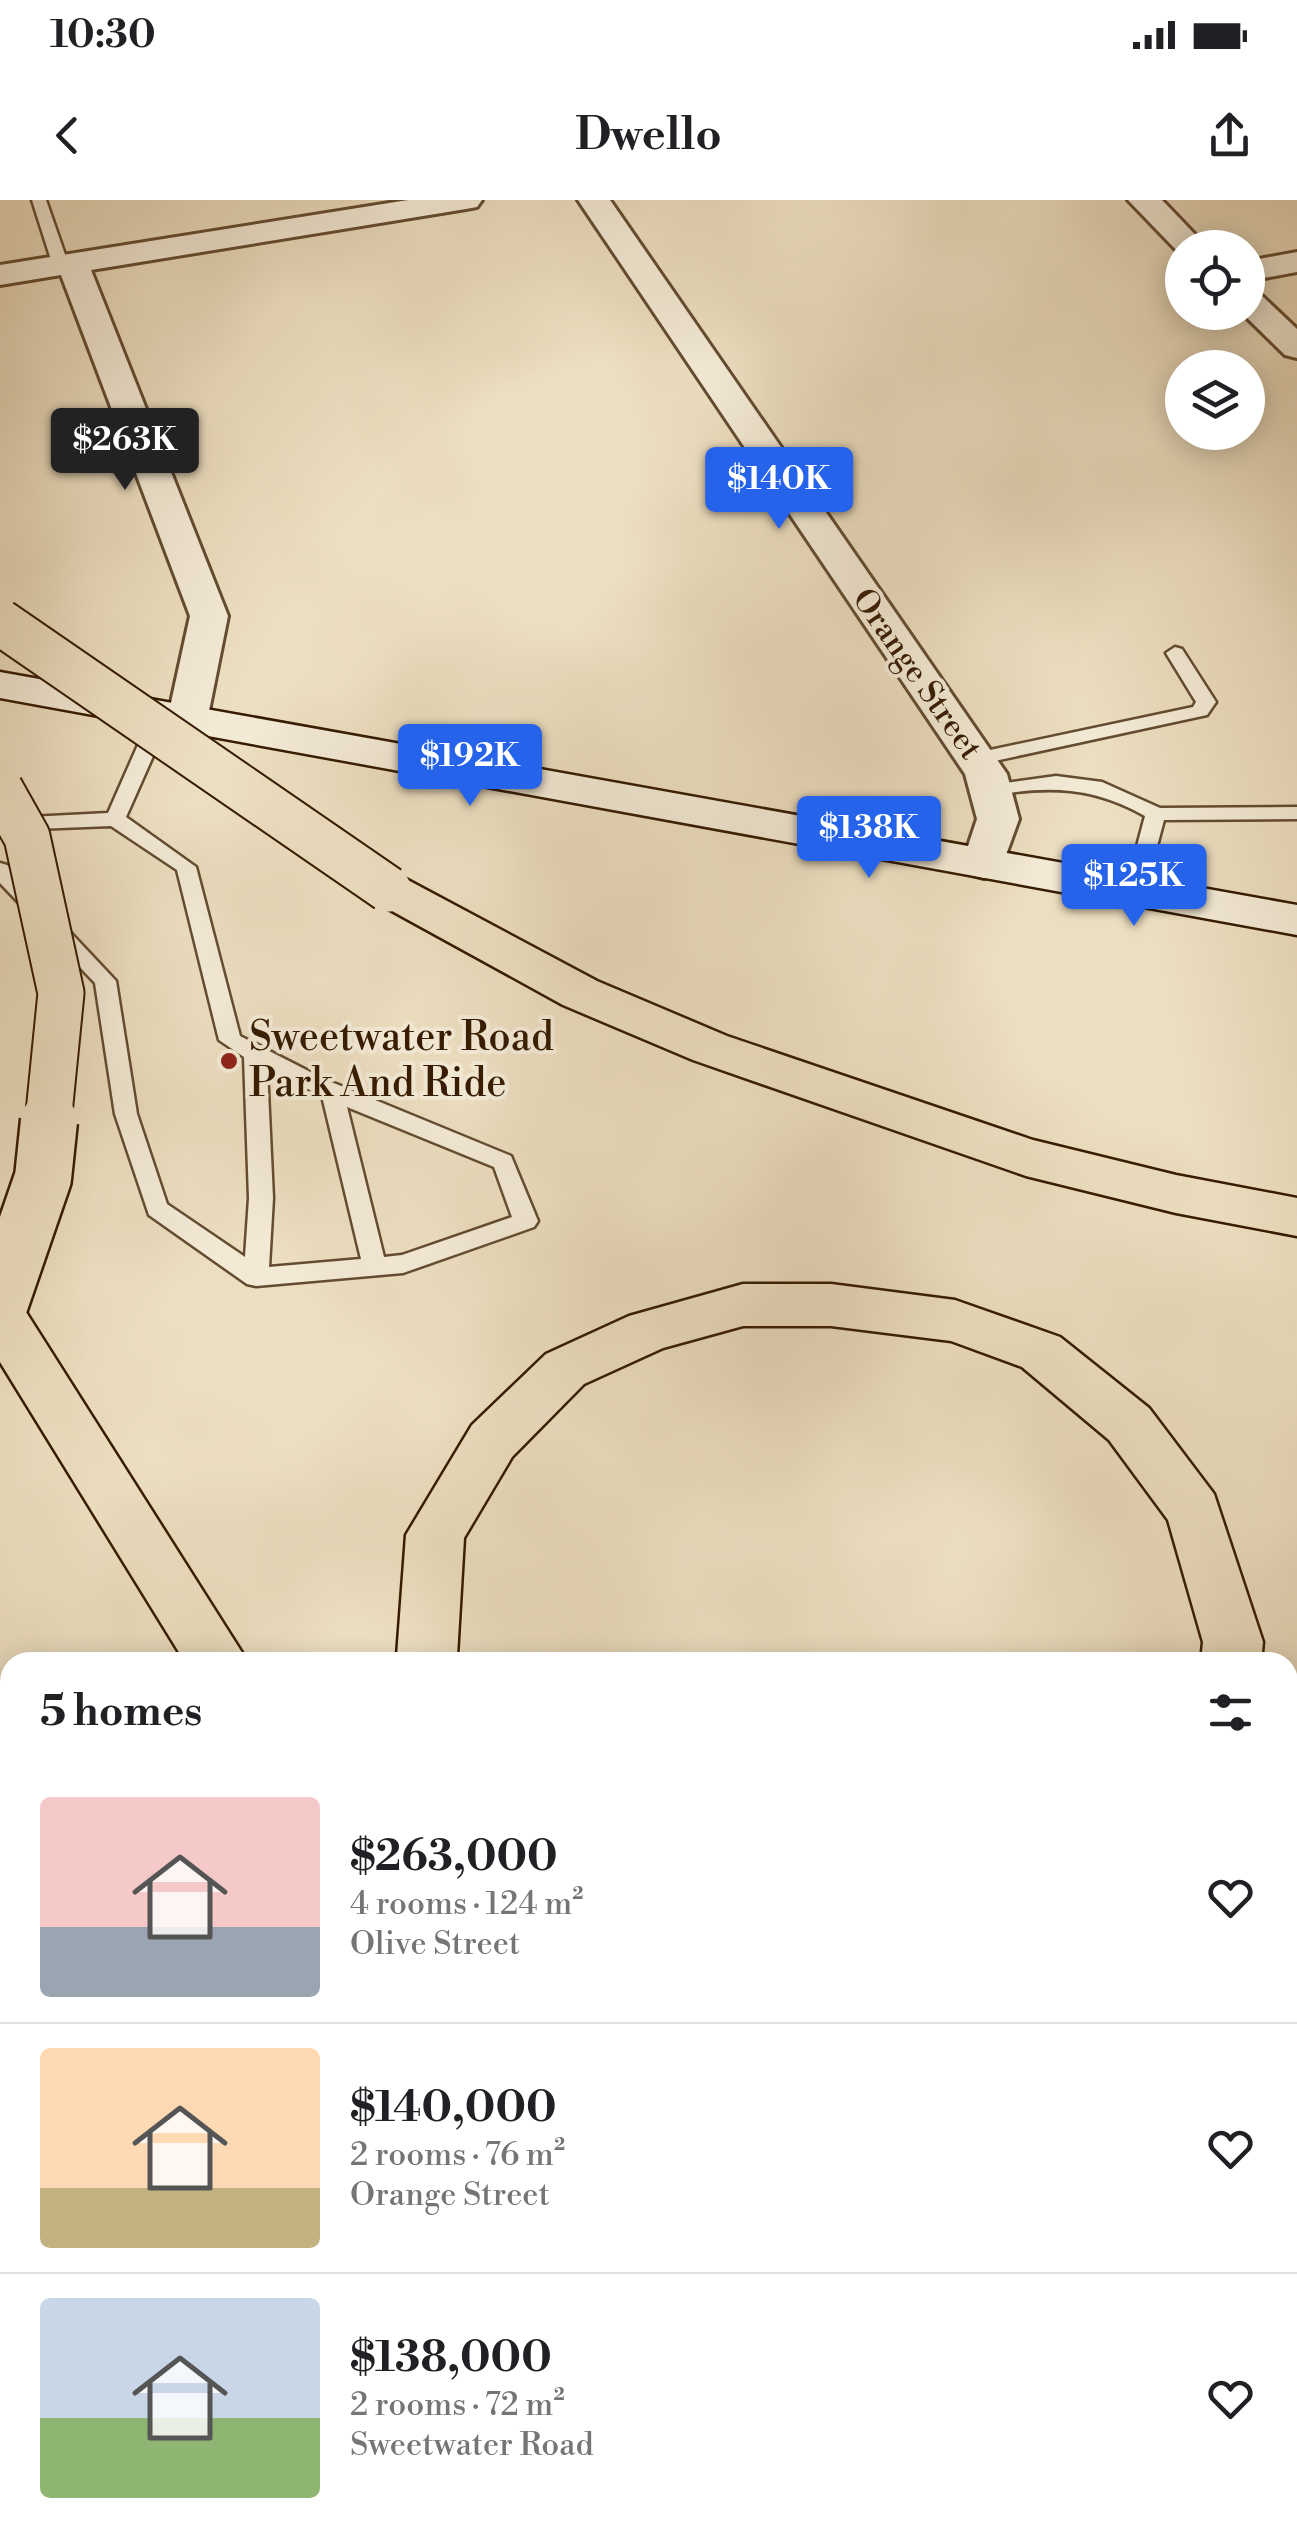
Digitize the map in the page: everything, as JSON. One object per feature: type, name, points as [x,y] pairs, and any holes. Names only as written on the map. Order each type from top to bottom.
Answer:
[{"type":"highway","points":[[0,622],[388,889],[580,993],[710,1048],[1026,1156],[1176,1194],[1297,1217]]},
{"type":"highway","points":[[0,788],[27,837],[61,993],[42,1178],[0,1303]]},
{"type":"highway","points":[[427,1652],[435,1535],[492,1441],[565,1369],[648,1331],[743,1305],[832,1305],[955,1321],[1041,1352],[1129,1424],[1194,1511],[1233,1642],[1232,1652]]},
{"type":"highway","points":[[0,1316],[212,1652]]},
{"type":"main road","points":[[0,685],[1297,920]]},
{"type":"street","points":[[0,275],[466,200]]},
{"type":"street","name":"Orange Street","points":[[594,200],[983,774],[998,820],[984,864]]},
{"type":"street","points":[[1144,200],[1174,230]]},
{"type":"street","points":[[1265,268],[1297,262]]},
{"type":"street","points":[[67,266],[208,616],[174,718]]},
{"type":"street","points":[[1265,317],[1297,348]]},
{"type":"lane","points":[[38,200],[67,266]]},
{"type":"lane","points":[[983,774],[1200,711],[1206,702],[1174,654]]},
{"type":"lane","points":[[114,820],[174,718]]},
{"type":"lane","points":[[983,774],[1118,791],[1156,814],[1297,812]]},
{"type":"lane","points":[[1135,891],[1156,814]]},
{"type":"lane","points":[[0,824],[114,820],[186,867],[230,1040],[332,1091],[504,1162],[526,1221],[403,1264],[256,1277],[157,1209],[126,1114],[105,981],[0,870]]},
{"type":"lane","points":[[255,1052],[261,1198],[256,1277]]},
{"type":"lane","points":[[332,1091],[375,1267]]},
{"type":"place","name":"Sweetwater Road Park And Ride","points":[[229,1061]]}]
